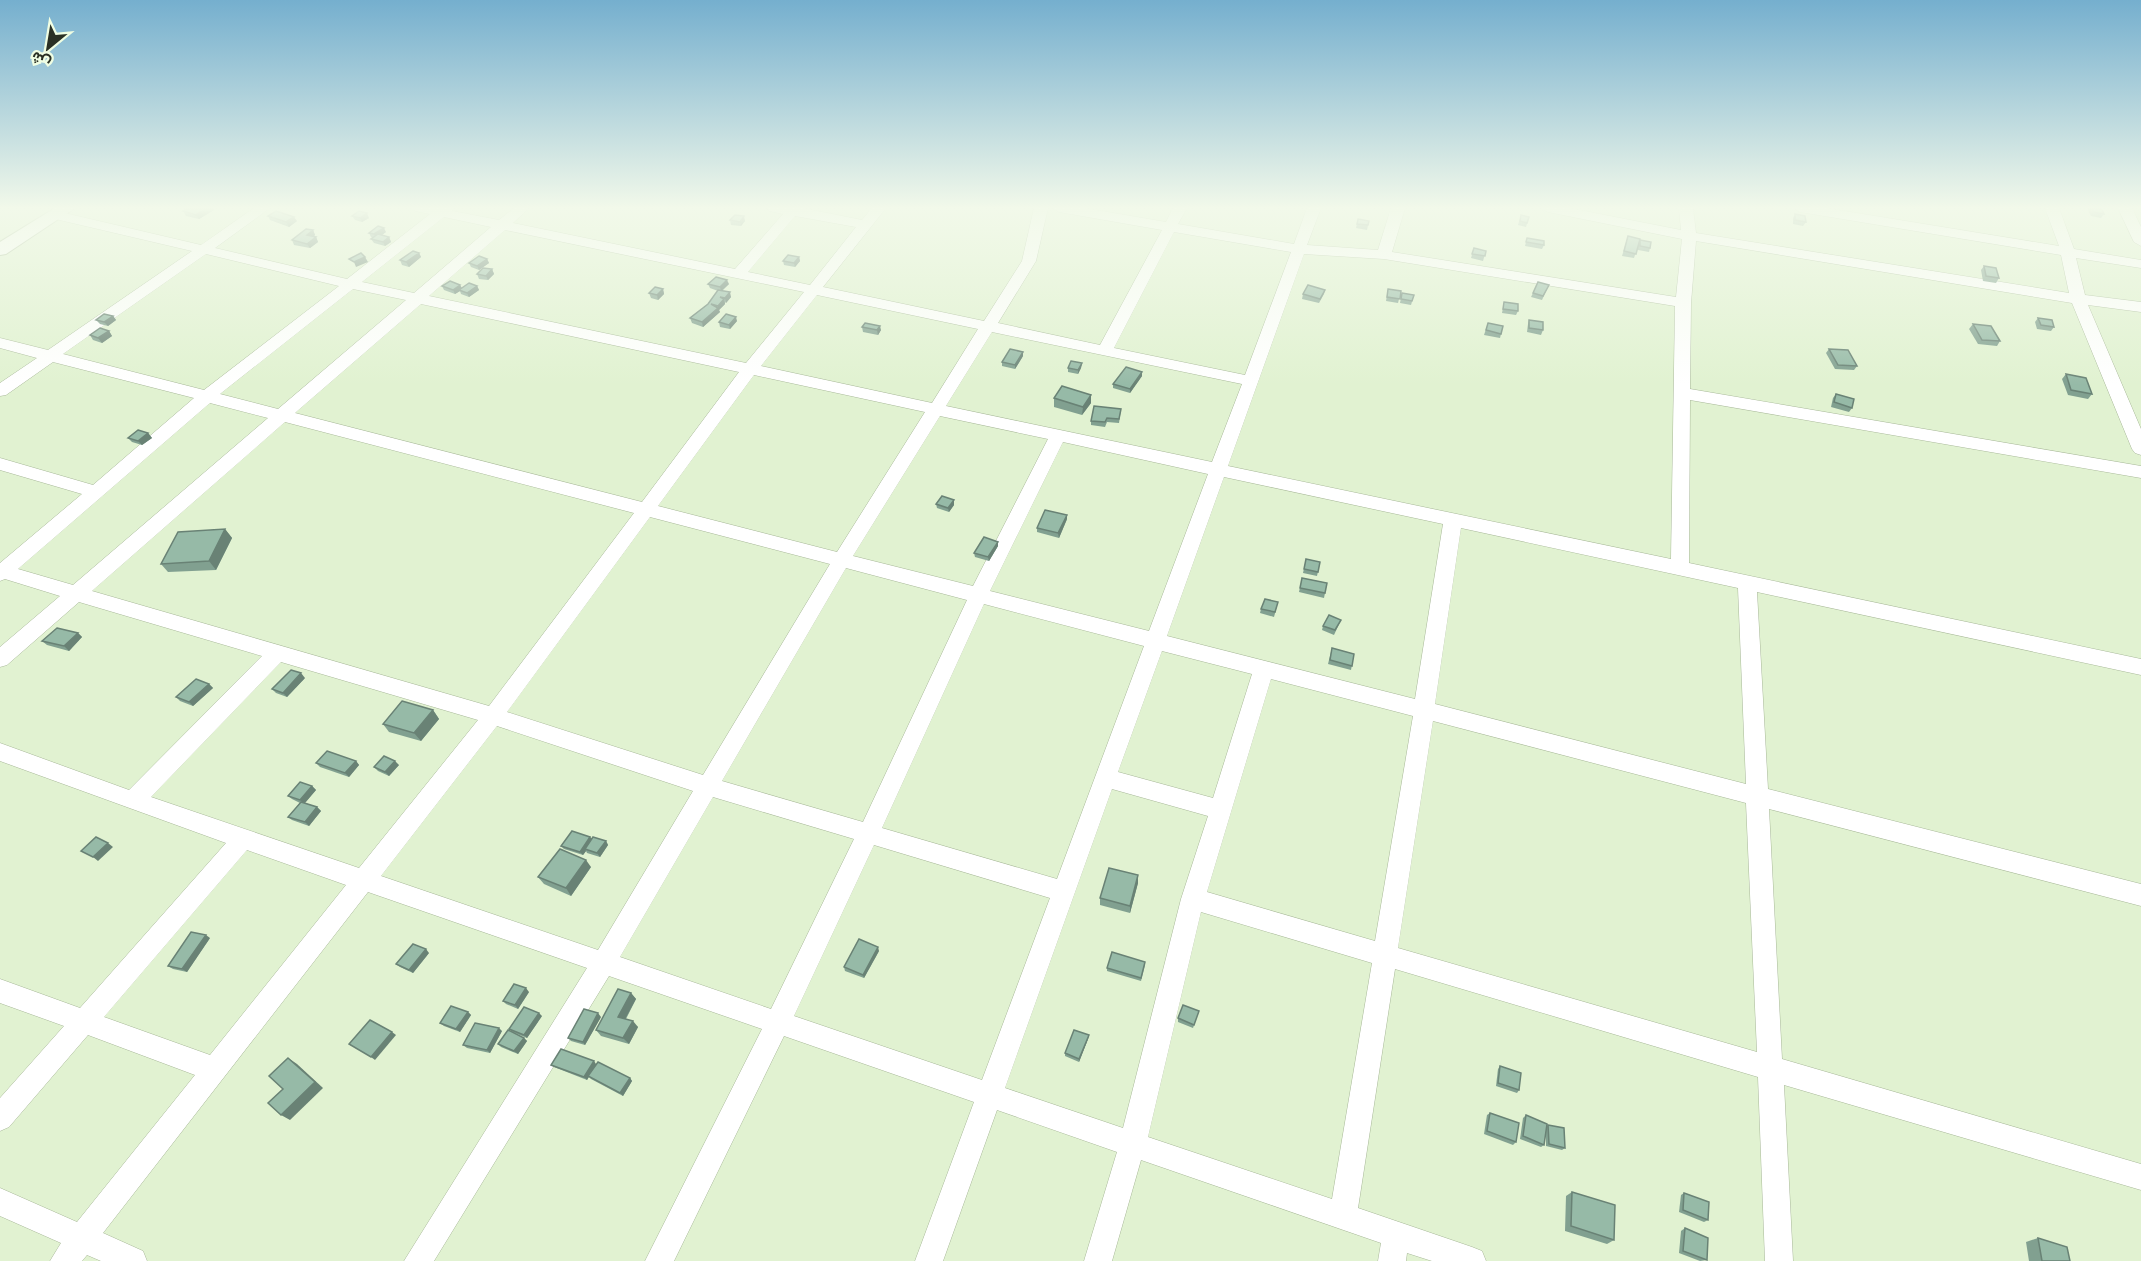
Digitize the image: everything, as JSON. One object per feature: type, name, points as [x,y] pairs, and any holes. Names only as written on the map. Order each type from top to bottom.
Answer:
[{"type":"street","points":[[0,391],[177,267]]},
{"type":"street","points":[[281,267],[351,284],[2141,667]]},
{"type":"street","points":[[1,572],[98,492],[206,397],[373,267]]},
{"type":"street","points":[[0,659],[454,267]]},
{"type":"street","points":[[703,267],[1251,381]]},
{"type":"street","points":[[738,274],[744,267]]},
{"type":"street","points":[[64,1261],[493,716],[751,368],[833,267]]},
{"type":"street","points":[[418,1261],[604,962],[842,559],[1025,267]]},
{"type":"street","points":[[1105,350],[1149,267]]},
{"type":"street","points":[[929,1261],[1293,267]]},
{"type":"street","points":[[1458,267],[1683,303]]},
{"type":"street","points":[[1680,567],[1683,303],[1686,267]]},
{"type":"street","points":[[1879,267],[2141,307]]},
{"type":"street","points":[[2071,267],[2078,299],[2141,450]]},
{"type":"street","points":[[0,343],[2141,895]]},
{"type":"street","points":[[1683,393],[2141,472]]},
{"type":"street","points":[[659,1261],[780,1022],[977,595],[1059,434]]},
{"type":"street","points":[[0,464],[98,492]]},
{"type":"street","points":[[1343,1215],[1453,518]]},
{"type":"street","points":[[1,572],[493,716],[707,786],[1064,891]]},
{"type":"street","points":[[1747,582],[1779,1261]]},
{"type":"street","points":[[133,801],[277,654]]},
{"type":"street","points":[[1098,1261],[1132,1146],[1193,899],[1264,668]]},
{"type":"street","points":[[0,752],[133,801],[364,878],[989,1094],[1132,1146],[1343,1215],[1394,1248],[1472,1261]]},
{"type":"street","points":[[1105,778],[1221,810]]},
{"type":"street","points":[[0,1118],[244,838]]},
{"type":"street","points":[[1193,899],[2141,1177]]},
{"type":"street","points":[[0,991],[213,1070]]},
{"type":"street","points":[[0,1202],[133,1261]]},
{"type":"building","points":[[1984,267],[1989,267],[1996,268],[1999,278],[1986,276]]},
{"type":"building","points":[[483,268],[492,269],[486,276],[477,274]]},
{"type":"building","points":[[716,277],[727,280],[720,287],[708,284]]},
{"type":"building","points":[[450,281],[460,285],[453,290],[442,286]]},
{"type":"building","points":[[1538,282],[1549,285],[1543,296],[1533,293]]},
{"type":"building","points":[[469,283],[477,286],[467,293],[459,290]]},
{"type":"building","points":[[1308,285],[1325,290],[1320,299],[1303,294]]},
{"type":"building","points":[[655,287],[663,289],[657,295],[649,293]]},
{"type":"building","points":[[1388,289],[1401,291],[1400,299],[1387,297]]},
{"type":"building","points":[[718,290],[730,292],[725,298],[720,297],[724,299],[718,306],[711,304],[718,308],[702,322],[690,318],[708,304]]},
{"type":"building","points":[[1402,293],[1414,295],[1412,301],[1401,299]]},
{"type":"building","points":[[1504,302],[1518,304],[1518,311],[1503,309]]},
{"type":"building","points":[[104,314],[113,316],[104,322],[96,320]]},
{"type":"building","points":[[726,314],[736,317],[729,325],[719,322]]},
{"type":"building","points":[[2038,318],[2052,320],[2054,327],[2041,325]]},
{"type":"building","points":[[1529,320],[1543,322],[1543,330],[1529,328]]},
{"type":"building","points":[[865,323],[880,326],[877,330],[862,327]]},
{"type":"building","points":[[1488,323],[1503,326],[1501,334],[1486,330]]},
{"type":"building","points":[[1973,324],[1991,326],[2000,341],[1982,340]]},
{"type":"building","points":[[100,328],[109,331],[98,338],[90,335]]},
{"type":"building","points":[[1010,349],[1023,352],[1015,365],[1002,362]]},
{"type":"building","points":[[1829,349],[1848,350],[1857,366],[1838,365]]},
{"type":"building","points":[[1071,361],[1082,363],[1078,370],[1068,368]]},
{"type":"building","points":[[1126,367],[1142,372],[1130,389],[1113,384]]},
{"type":"building","points":[[2066,374],[2086,378],[2092,394],[2071,390]]},
{"type":"building","points":[[1062,386],[1091,395],[1083,407],[1054,398]]},
{"type":"building","points":[[1836,394],[1854,399],[1852,408],[1834,402]]},
{"type":"building","points":[[1094,406],[1121,409],[1119,419],[1107,418],[1105,422],[1091,421]]},
{"type":"building","points":[[138,430],[148,433],[138,441],[128,438]]},
{"type":"building","points":[[942,496],[954,500],[948,508],[936,504]]},
{"type":"building","points":[[1045,510],[1067,515],[1058,533],[1037,528]]},
{"type":"building","points":[[225,529],[209,561],[161,564],[178,532]]},
{"type":"building","points":[[984,537],[998,542],[988,557],[974,553]]},
{"type":"building","points":[[1306,559],[1320,562],[1318,572],[1304,569]]},
{"type":"building","points":[[1302,578],[1327,583],[1325,593],[1300,588]]},
{"type":"building","points":[[1265,599],[1278,602],[1275,612],[1261,609]]},
{"type":"building","points":[[1329,615],[1341,620],[1335,630],[1323,626]]},
{"type":"building","points":[[57,628],[78,633],[64,646],[42,641]]},
{"type":"building","points":[[1332,648],[1354,654],[1352,666],[1330,660]]},
{"type":"building","points":[[291,670],[301,673],[283,693],[272,689]]},
{"type":"building","points":[[196,679],[209,684],[189,702],[176,697]]},
{"type":"building","points":[[402,701],[433,710],[414,733],[383,724]]},
{"type":"building","points":[[327,751],[356,761],[345,773],[316,763]]},
{"type":"building","points":[[384,756],[395,761],[385,772],[374,767]]},
{"type":"building","points":[[300,782],[312,786],[300,800],[288,796]]},
{"type":"building","points":[[301,802],[317,807],[305,822],[288,817]]},
{"type":"building","points":[[572,831],[590,837],[580,852],[561,846]]},
{"type":"building","points":[[96,837],[108,843],[93,857],[81,851]]},
{"type":"building","points":[[593,837],[606,841],[597,853],[585,849]]},
{"type":"building","points":[[560,849],[586,860],[566,888],[538,877]]},
{"type":"building","points":[[1109,868],[1138,875],[1130,906],[1100,898]]},
{"type":"building","points":[[191,932],[206,935],[182,969],[168,966]]},
{"type":"building","points":[[859,939],[878,947],[863,975],[844,967]]},
{"type":"building","points":[[413,944],[426,949],[409,970],[396,964]]},
{"type":"building","points":[[1112,952],[1145,962],[1141,978],[1107,968]]},
{"type":"building","points":[[514,984],[526,988],[515,1005],[503,1001]]},
{"type":"building","points":[[618,989],[631,993],[618,1017],[633,1021],[623,1038],[596,1030]]},
{"type":"building","points":[[1183,1005],[1199,1011],[1194,1025],[1178,1018]]},
{"type":"building","points":[[451,1006],[468,1012],[456,1029],[440,1023]]},
{"type":"building","points":[[524,1007],[539,1013],[524,1035],[509,1029]]},
{"type":"building","points":[[584,1009],[598,1013],[583,1042],[568,1038]]},
{"type":"building","points":[[370,1020],[392,1032],[371,1057],[349,1044]]},
{"type":"building","points":[[475,1023],[499,1028],[487,1050],[463,1045]]},
{"type":"building","points":[[508,1030],[524,1038],[514,1051],[498,1044]]},
{"type":"building","points":[[1074,1030],[1089,1035],[1079,1059],[1065,1053]]},
{"type":"building","points":[[561,1049],[594,1061],[584,1077],[551,1065]]},
{"type":"building","points":[[288,1058],[315,1082],[281,1115],[268,1103],[283,1089],[269,1076]]},
{"type":"building","points":[[598,1062],[630,1078],[620,1093],[588,1076]]},
{"type":"building","points":[[1500,1066],[1521,1073],[1519,1090],[1498,1083]]},
{"type":"building","points":[[1490,1113],[1519,1123],[1516,1142],[1487,1131]]},
{"type":"building","points":[[1526,1115],[1547,1124],[1544,1145],[1523,1136]]},
{"type":"building","points":[[1548,1125],[1564,1128],[1565,1148],[1549,1144]]},
{"type":"building","points":[[1572,1192],[1615,1205],[1614,1240],[1571,1226]]},
{"type":"building","points":[[1684,1193],[1709,1202],[1708,1220],[1683,1210]]},
{"type":"building","points":[[1685,1228],[1708,1238],[1707,1260],[1683,1251]]},
{"type":"building","points":[[2038,1238],[2067,1247],[2070,1261],[2042,1261]]}]
